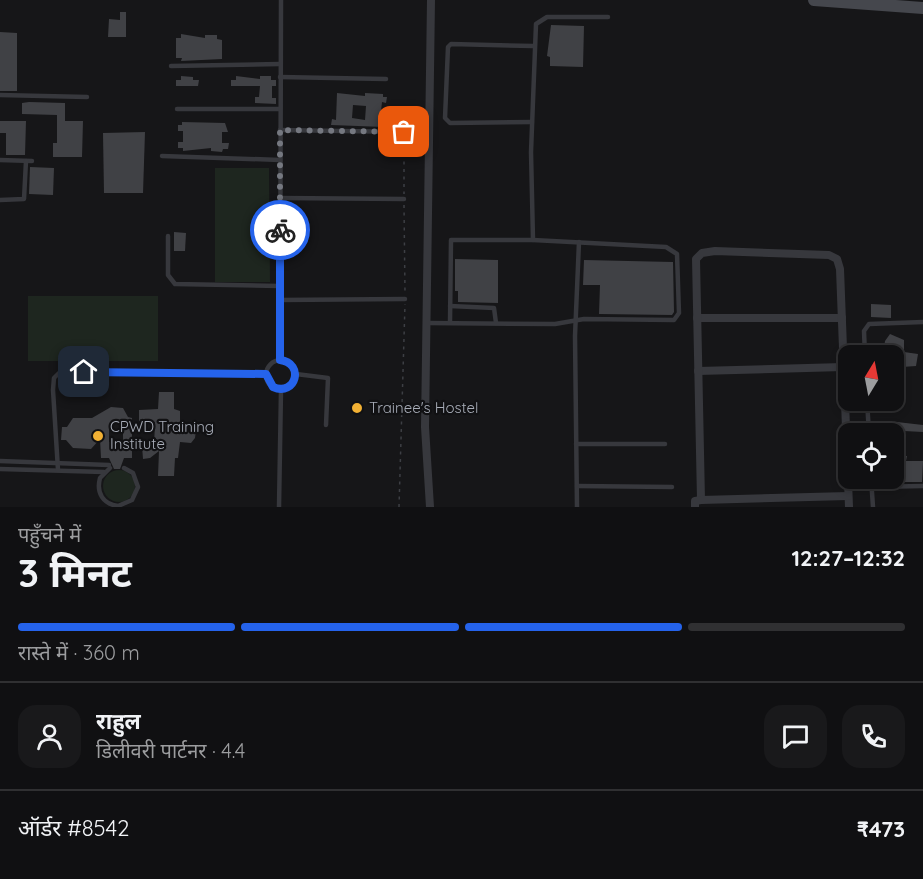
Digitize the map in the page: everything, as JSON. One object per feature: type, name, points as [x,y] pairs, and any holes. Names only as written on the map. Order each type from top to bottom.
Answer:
[{"type":"street","points":[[430,507],[426,427],[431,0]]},
{"type":"street","points":[[814,0],[909,4],[923,8]]},
{"type":"street","points":[[843,345],[840,269],[833,256],[715,251],[702,253],[696,259],[702,503],[848,496]]},
{"type":"street","points":[[697,318],[842,318]]},
{"type":"street","points":[[698,371],[838,367]]},
{"type":"street","points":[[845,411],[849,507]]},
{"type":"lane","points":[[280,360],[281,0]]},
{"type":"lane","points":[[533,240],[534,31],[540,19],[608,17]]},
{"type":"lane","points":[[532,122],[450,123],[445,118],[448,47],[451,44],[533,46]]},
{"type":"lane","points":[[171,66],[280,64]]},
{"type":"lane","points":[[280,77],[386,79]]},
{"type":"lane","points":[[0,95],[87,97]]},
{"type":"lane","points":[[177,109],[280,110]]},
{"type":"lane","points":[[280,130],[404,132]]},
{"type":"lane","points":[[162,156],[280,160]]},
{"type":"lane","points":[[0,160],[32,161]]},
{"type":"lane","points":[[0,200],[24,199],[26,161]]},
{"type":"lane","points":[[280,198],[404,199]]},
{"type":"lane","points":[[168,236],[168,275],[175,284],[279,286]]},
{"type":"lane","points":[[427,323],[450,324],[555,324],[576,321],[674,320],[679,313],[678,260],[673,250],[666,247],[533,240],[451,240],[450,324]]},
{"type":"lane","points":[[577,507],[576,321],[579,242]]},
{"type":"lane","points":[[279,300],[405,299]]},
{"type":"lane","points":[[450,306],[494,308],[496,323]]},
{"type":"lane","points":[[865,345],[864,330],[869,324],[923,322]]},
{"type":"lane","points":[[280,360],[289,362],[296,374],[290,387],[281,390],[269,384],[266,374],[272,363],[280,360]]},
{"type":"lane","points":[[58,470],[53,382],[56,375],[62,371],[266,374]]},
{"type":"lane","points":[[296,374],[328,378],[326,425]]},
{"type":"lane","points":[[279,507],[281,390]]},
{"type":"lane","points":[[576,444],[664,444]]},
{"type":"lane","points":[[0,461],[58,461],[109,467],[99,483],[102,497],[114,505],[123,505],[132,500],[138,487],[133,473],[124,468]]},
{"type":"lane","points":[[0,470],[104,472]]},
{"type":"lane","points":[[578,486],[672,487]]},
{"type":"lane","points":[[904,487],[923,486]]},
{"type":"lane","points":[[871,489],[873,507]]},
{"type":"path","points":[[399,507],[405,299],[404,132]]},
{"type":"shaded area","points":[[215,168],[269,168],[270,282],[215,282]]},
{"type":"shaded area","points":[[28,296],[158,296],[158,361],[28,361]]},
{"type":"shaded area","points":[[119,470],[131,474],[135,486],[131,498],[119,502],[107,498],[103,486],[107,474]]},
{"type":"building","points":[[120,12],[126,12],[126,37],[108,37],[109,19],[120,20]]},
{"type":"building","points":[[551,25],[584,26],[583,67],[550,66],[550,57],[547,56]]},
{"type":"building","points":[[0,32],[17,33],[17,91],[0,91]]},
{"type":"building","points":[[181,34],[205,38],[205,35],[217,35],[217,39],[222,40],[222,59],[181,61],[182,58],[176,58],[176,38],[181,38]]},
{"type":"building","points":[[181,76],[199,80],[198,86],[176,86],[176,80],[181,80]]},
{"type":"building","points":[[236,76],[260,79],[260,76],[271,76],[271,80],[276,80],[276,86],[272,86],[272,98],[276,98],[276,104],[255,103],[255,97],[259,97],[260,86],[231,86],[231,80],[236,80]]},
{"type":"building","points":[[337,93],[365,96],[365,93],[383,94],[383,97],[387,97],[386,103],[382,102],[380,120],[385,120],[384,127],[331,125],[332,119],[336,120]],"holes":[[[353,105],[366,106],[365,120],[352,118]]]},
{"type":"building","points":[[22,103],[65,103],[65,121],[83,121],[82,157],[53,157],[53,143],[57,143],[57,115],[22,114]]},
{"type":"building","points":[[0,121],[26,121],[25,155],[6,155],[6,133],[0,133]]},
{"type":"building","points":[[182,122],[225,123],[228,132],[222,132],[222,143],[229,143],[228,149],[223,149],[222,152],[211,151],[211,148],[183,151],[183,148],[178,148],[178,142],[183,142],[183,131],[178,131],[178,125],[182,125]]},
{"type":"building","points":[[145,132],[143,193],[104,193],[103,133]]},
{"type":"building","points":[[30,167],[54,168],[53,195],[29,194]]},
{"type":"building","points":[[174,232],[186,233],[185,251],[174,251]]},
{"type":"building","points":[[455,259],[498,260],[498,303],[458,302],[458,291],[455,291]]},
{"type":"building","points":[[584,260],[673,262],[674,312],[672,315],[599,314],[600,285],[583,285]]},
{"type":"building","points":[[871,304],[891,305],[891,318],[871,317]]},
{"type":"building","points":[[890,334],[904,340],[904,345],[884,345]]},
{"type":"building","points":[[904,352],[918,354],[916,366],[904,367]]},
{"type":"building","points":[[159,392],[174,392],[174,409],[180,411],[180,424],[193,425],[196,429],[195,438],[191,443],[180,442],[178,458],[175,458],[174,476],[158,476],[159,451],[150,458],[143,459],[142,446],[154,447],[155,422],[139,421],[139,410],[158,409]]},
{"type":"building","points":[[111,407],[123,408],[128,417],[132,418],[132,458],[124,458],[120,469],[114,469],[109,458],[101,458],[100,439],[91,449],[73,448],[66,440],[61,440],[62,427],[67,427],[73,418],[92,418]],"holes":[[[109,424],[123,424],[123,442],[109,442]]]},
{"type":"building","points":[[897,422],[923,425],[923,432],[904,431],[904,423]]},
{"type":"building","points":[[904,456],[907,456],[906,461],[923,461],[922,482],[904,482]]},
{"type":"way so far","points":[[280,230],[280,130],[404,132]]},
{"type":"place","name":"Trainee's Hostel","points":[[357,408]]},
{"type":"place","name":"CPWD Training Institute","points":[[98,436]]},
{"type":"route","points":[[84,372],[266,374],[269,384],[273,387],[281,390],[290,387],[295,379],[295,370],[289,362],[280,360],[280,230]]}]
